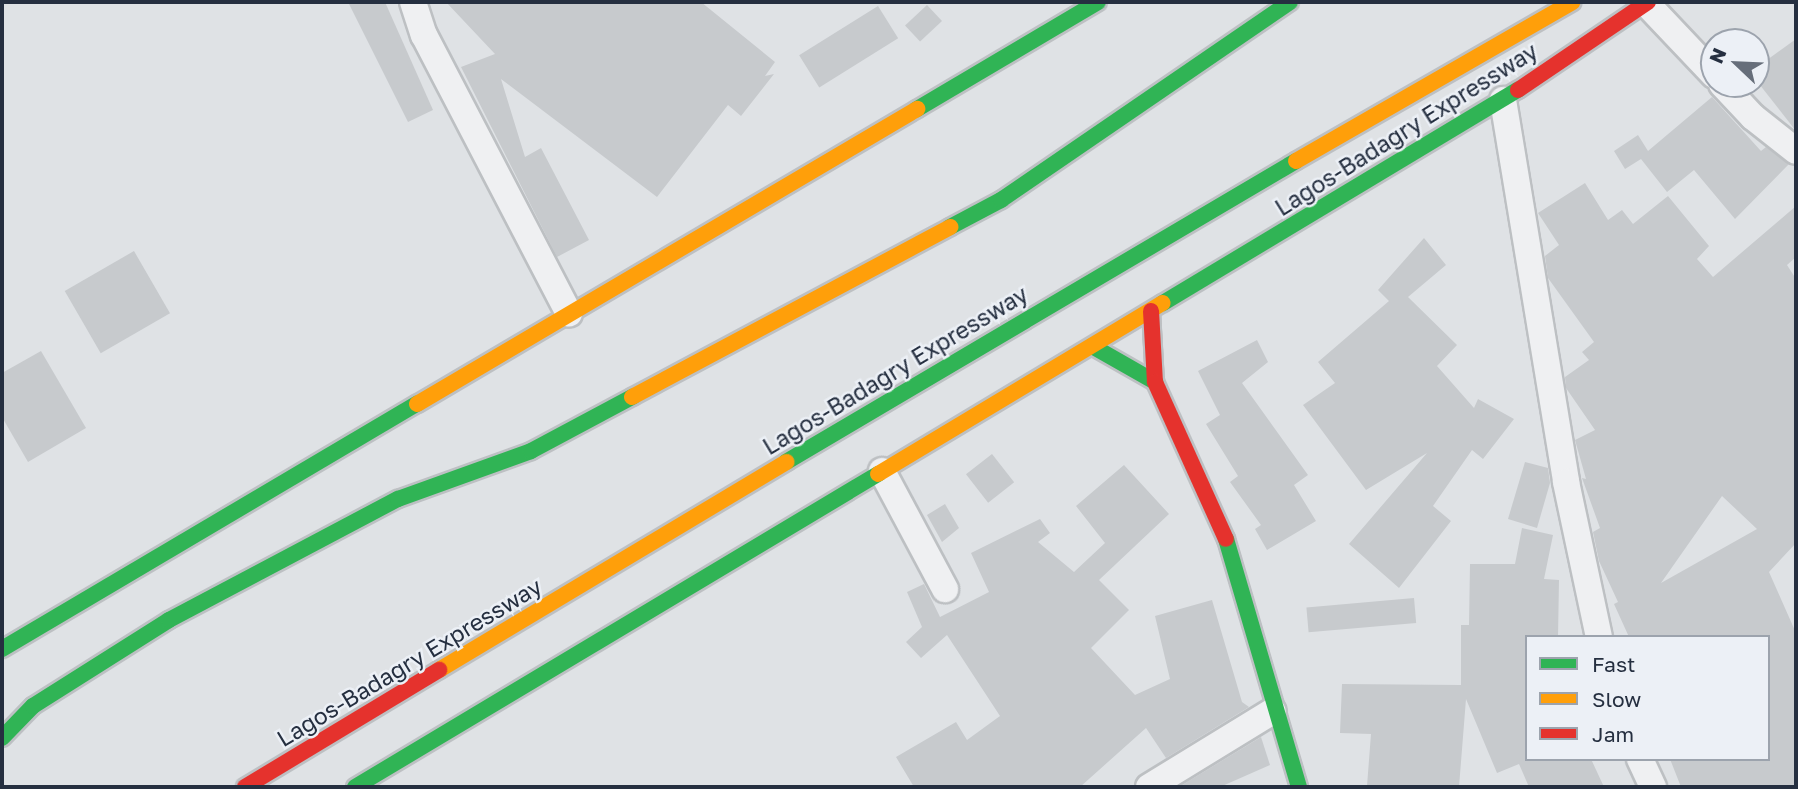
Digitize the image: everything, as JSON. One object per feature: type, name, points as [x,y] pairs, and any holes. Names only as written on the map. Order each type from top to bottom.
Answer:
[{"type":"main road","points":[[2,649],[1098,2]]},
{"type":"main road","points":[[2,738],[33,706],[169,620],[398,499],[531,451],[1001,200],[1290,2]]},
{"type":"main road","name":"Lagos-Badagry Expressway","points":[[245,787],[1072,291],[1573,2]]},
{"type":"main road","name":"Lagos-Badagry Expressway","points":[[355,787],[1503,100],[1647,2]]},
{"type":"main road","points":[[1151,311],[1155,382],[1222,527],[1273,711],[1298,787]]},
{"type":"main road","points":[[1092,346],[1155,382]]},
{"type":"street","points":[[413,2],[424,35],[569,314]]},
{"type":"street","points":[[1647,2],[1700,60]]},
{"type":"street","points":[[1735,98],[1753,117],[1796,151]]},
{"type":"street","points":[[1503,100],[1566,482],[1599,635]]},
{"type":"street","points":[[882,471],[945,589]]},
{"type":"street","points":[[1149,787],[1273,711]]},
{"type":"street","points":[[1641,761],[1653,787]]},
{"type":"building","points":[[348,2],[385,2],[433,110],[408,122]]},
{"type":"building","points":[[446,2],[701,2],[775,62],[765,76],[774,74],[741,116],[728,105],[657,197],[501,79],[525,157],[541,148],[589,240],[557,257],[461,67],[495,54]]},
{"type":"building","points":[[927,5],[942,21],[920,42],[905,25]]},
{"type":"building","points":[[878,6],[898,38],[819,88],[799,55]]},
{"type":"building","points":[[1796,39],[1796,131],[1770,98],[1770,58]]},
{"type":"building","points":[[1713,98],[1761,151],[1766,147],[1789,164],[1735,219],[1694,170],[1667,192],[1641,159],[1625,169],[1614,151],[1638,135],[1648,151]]},
{"type":"building","points":[[1585,183],[1608,220],[1622,210],[1633,224],[1668,196],[1709,246],[1697,259],[1713,277],[1796,206],[1796,257],[1787,265],[1796,279],[1796,543],[1769,572],[1796,633],[1796,787],[1681,787],[1671,761],[1770,761],[1770,635],[1628,635],[1614,604],[1618,602],[1599,561],[1593,532],[1600,528],[1582,478],[1586,479],[1575,440],[1595,430],[1566,388],[1565,377],[1589,360],[1582,352],[1594,342],[1548,278],[1545,256],[1559,245],[1538,213]],"holes":[[[1722,496],[1757,529],[1661,583]]]},
{"type":"building","points":[[1424,238],[1446,265],[1408,297],[1457,345],[1437,366],[1474,408],[1478,399],[1514,419],[1483,459],[1472,450],[1433,506],[1451,521],[1399,588],[1349,544],[1427,453],[1366,490],[1303,405],[1335,383],[1318,362],[1389,301],[1378,290]]},
{"type":"building","points":[[134,251],[170,313],[101,353],[65,291]]},
{"type":"building","points":[[1257,340],[1268,362],[1242,383],[1308,475],[1294,485],[1316,521],[1267,550],[1255,529],[1261,525],[1230,482],[1238,476],[1206,424],[1220,415],[1198,371]]},
{"type":"building","points":[[41,351],[86,428],[28,462],[2,417],[2,373]]},
{"type":"building","points":[[992,454],[1014,482],[988,503],[966,474]]},
{"type":"building","points":[[1525,462],[1548,468],[1550,483],[1537,528],[1508,519]]},
{"type":"building","points":[[1124,465],[1169,514],[1099,580],[1129,610],[1091,648],[1135,695],[1170,679],[1155,616],[1212,600],[1242,702],[1249,707],[1166,758],[1146,728],[1080,787],[914,787],[896,757],[956,722],[967,740],[1000,716],[947,635],[921,658],[906,642],[922,627],[907,592],[924,584],[940,617],[989,592],[971,553],[1040,519],[1050,533],[1038,542],[1074,572],[1105,543],[1076,506]]},
{"type":"building","points":[[945,504],[959,528],[942,542],[927,515]]},
{"type":"building","points":[[1522,528],[1553,535],[1544,579],[1559,580],[1558,635],[1525,635],[1525,761],[1592,761],[1604,787],[1529,787],[1519,764],[1497,773],[1466,699],[1459,787],[1367,786],[1371,734],[1340,733],[1342,684],[1461,685],[1461,625],[1469,625],[1470,564],[1515,564]]},
{"type":"building","points":[[1414,598],[1416,623],[1309,632],[1306,607]]},
{"type":"building","points":[[1261,737],[1270,765],[1220,787],[1179,787]]},
{"type":"traffic: fast","points":[[917,109],[1098,2]]},
{"type":"traffic: fast","points":[[950,227],[1001,200],[1290,2]]},
{"type":"traffic: fast","points":[[1163,303],[1518,90]]},
{"type":"traffic: fast","points":[[786,462],[1296,161]]},
{"type":"traffic: fast","points":[[1092,346],[1155,382]]},
{"type":"traffic: fast","points":[[2,738],[33,706],[169,620],[398,499],[531,451],[632,397]]},
{"type":"traffic: fast","points":[[2,649],[417,404]]},
{"type":"traffic: fast","points":[[355,787],[878,474]]},
{"type":"traffic: fast","points":[[1226,539],[1299,787]]},
{"type":"traffic: slow","points":[[1296,161],[1573,2]]},
{"type":"traffic: slow","points":[[417,404],[917,109]]},
{"type":"traffic: slow","points":[[632,397],[950,227]]},
{"type":"traffic: slow","points":[[878,474],[1163,303]]},
{"type":"traffic: slow","points":[[439,670],[786,462]]},
{"type":"traffic: jam","points":[[1518,90],[1648,2]]},
{"type":"traffic: jam","points":[[1151,311],[1155,382],[1226,539]]},
{"type":"traffic: jam","points":[[245,787],[439,670]]}]
